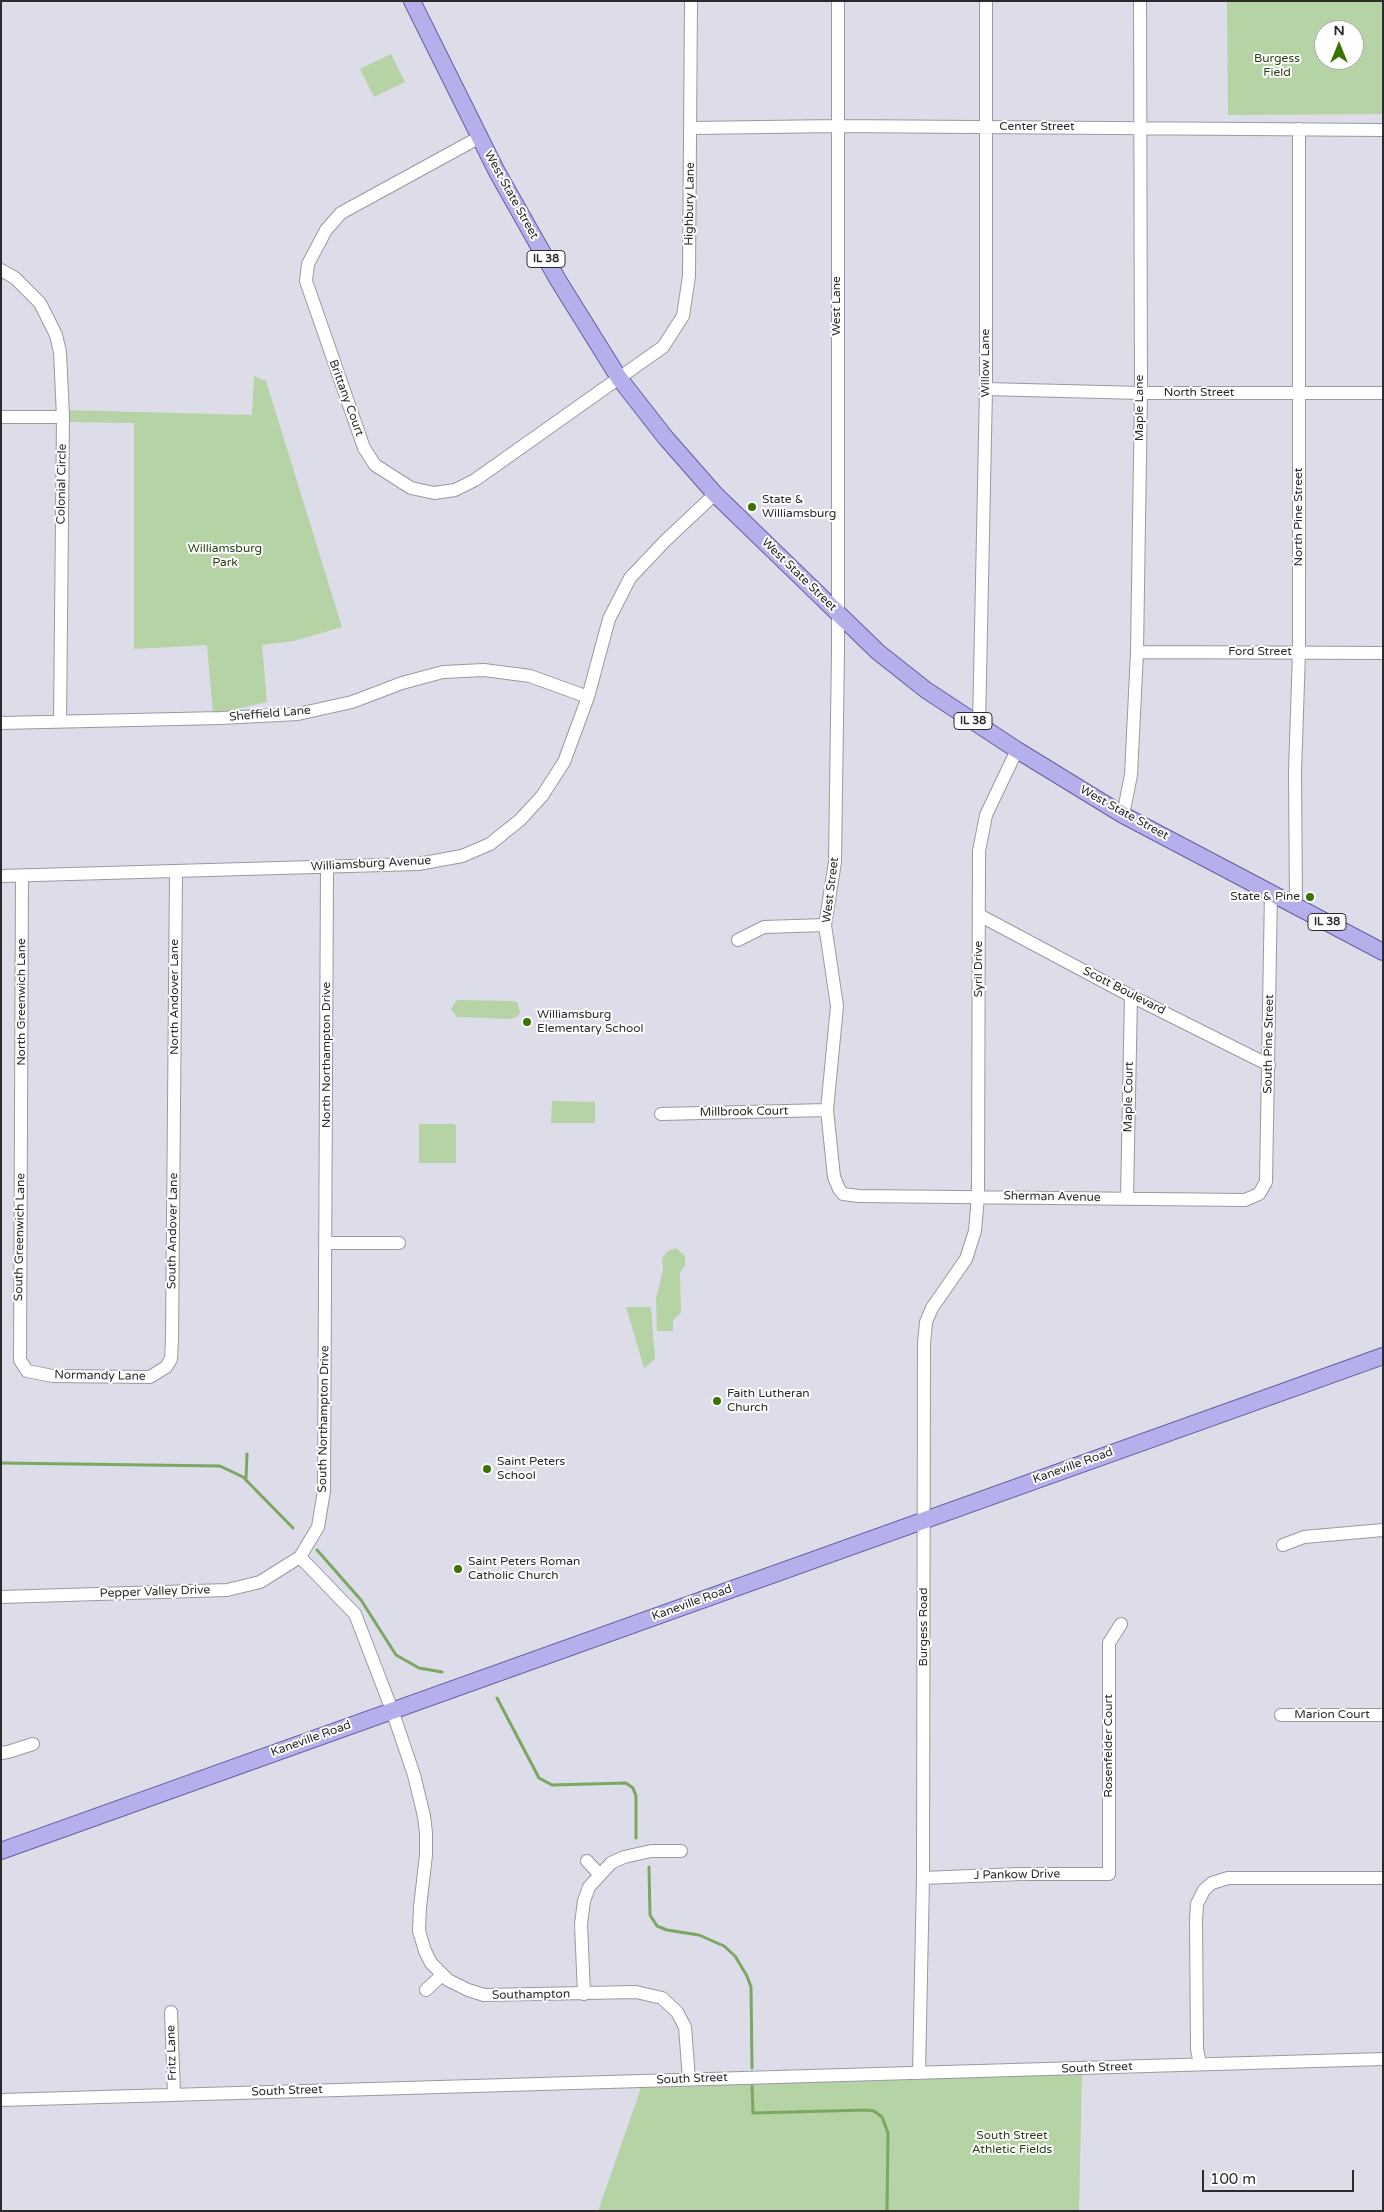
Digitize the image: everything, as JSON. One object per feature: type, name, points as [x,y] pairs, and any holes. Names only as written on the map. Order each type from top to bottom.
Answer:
[{"type":"main road","name":"West State Street","points":[[412,1],[497,172],[558,280],[619,378],[665,437],[715,494],[878,652],[926,690],[1017,750],[1124,815],[1383,952]]},
{"type":"main road","name":"Kaneville Road","points":[[1,1851],[1383,1356]]},
{"type":"street","name":"Highbury Lane","points":[[619,378],[663,346],[683,316],[689,276],[691,1]]},
{"type":"street","name":"West Lane","points":[[837,611],[838,1]]},
{"type":"street","name":"Willow Lane","points":[[979,725],[986,390],[984,127],[986,1]]},
{"type":"street","name":"Maple Lane","points":[[1124,815],[1131,776],[1137,652],[1140,393],[1140,1]]},
{"type":"street","name":"Center Street","points":[[691,128],[838,126],[1383,130]]},
{"type":"street","name":"North Pine Street","points":[[1296,906],[1296,772],[1299,652],[1299,128]]},
{"type":"street","name":"Brittany Court","points":[[480,137],[341,213],[326,230],[308,264],[306,282],[364,448],[375,465],[411,488],[434,493],[455,490],[475,480],[619,378]]},
{"type":"street","name":"Colonial Circle","points":[[1,270],[15,278],[40,303],[56,335],[62,368],[60,721]]},
{"type":"street","name":"North Street","points":[[986,390],[1140,393],[1383,393]]},
{"type":"street","points":[[1,417],[63,417]]},
{"type":"street","name":"Williamsburg Avenue","points":[[1,876],[418,864],[446,860],[490,844],[515,825],[542,796],[564,762],[574,740],[588,697],[609,620],[630,578],[665,541],[715,494]]},
{"type":"street","name":"West Street","points":[[837,611],[835,862],[825,925],[837,1006],[827,1110],[834,1177],[839,1189],[844,1194]]},
{"type":"street","name":"Ford Street","points":[[1137,652],[1383,653]]},
{"type":"street","name":"Sheffield Lane","points":[[1,723],[221,718],[298,714],[352,702],[402,683],[442,672],[476,670],[530,676],[588,697]]},
{"type":"street","name":"Syril Drive","points":[[978,1196],[979,851],[981,832],[993,799],[1017,750]]},
{"type":"street","name":"North Northampton Drive","points":[[326,1243],[327,867]]},
{"type":"street","name":"North Andover Lane","points":[[174,1122],[176,872]]},
{"type":"street","name":"North Greenwich Lane","points":[[21,1127],[22,876]]},
{"type":"street","name":"South Pine Street","points":[[1260,1194],[1266,1182],[1271,892]]},
{"type":"street","name":"Scott Boulevard","points":[[979,915],[1131,996],[1269,1065]]},
{"type":"street","points":[[738,940],[764,927],[825,925]]},
{"type":"street","name":"Maple Court","points":[[1127,1198],[1131,996]]},
{"type":"street","name":"Millbrook Court","points":[[661,1114],[827,1110]]},
{"type":"street","name":"South Andover Lane","points":[[172,1340],[174,1122]]},
{"type":"street","name":"South Greenwich Lane","points":[[19,1348],[21,1127]]},
{"type":"street","name":"Sherman Avenue","points":[[844,1194],[858,1196],[1245,1200],[1260,1194]]},
{"type":"street","name":"Burgess Road","points":[[919,2073],[925,1519],[924,1332],[932,1308],[944,1288],[960,1269],[972,1246],[978,1196]]},
{"type":"street","points":[[326,1243],[399,1243]]},
{"type":"street","name":"South Northampton Drive","points":[[300,1558],[318,1527],[324,1491],[326,1243]]},
{"type":"street","name":"Normandy Lane","points":[[19,1348],[20,1360],[27,1371],[37,1374],[53,1376],[150,1377],[166,1367],[171,1359],[172,1340]]},
{"type":"street","points":[[1283,1545],[1304,1537],[1383,1530]]},
{"type":"street","points":[[300,1558],[355,1614],[392,1710]]},
{"type":"street","name":"Pepper Valley Drive","points":[[1,1597],[227,1590],[260,1582],[300,1558]]},
{"type":"street","name":"Rosenfelder Court","points":[[1109,1872],[1109,1643],[1122,1624]]},
{"type":"street","name":"Southampton","points":[[392,1710],[414,1775],[424,1816],[426,1855],[419,1931],[428,1957],[442,1976],[468,1990],[484,1995],[644,1993],[667,2001],[677,2012],[685,2027],[689,2079]]},
{"type":"street","name":"Marion Court","points":[[1281,1715],[1383,1716]]},
{"type":"street","points":[[1,1753],[33,1744]]},
{"type":"street","points":[[584,1994],[582,1912],[589,1887],[611,1863],[636,1853],[682,1851]]},
{"type":"street","points":[[587,1861],[599,1874]]},
{"type":"street","name":"J Pankow Drive","points":[[922,1878],[1020,1874],[1109,1874],[1109,1872]]},
{"type":"street","points":[[1200,2064],[1197,2049],[1196,1920],[1197,1904],[1204,1890],[1212,1883],[1228,1878],[1383,1878]]},
{"type":"street","points":[[426,1990],[442,1976]]},
{"type":"street","name":"Fritz Lane","points":[[171,2012],[174,2094]]},
{"type":"street","name":"South Street","points":[[1,2100],[1383,2059]]},
{"type":"green space","name":"Burgess Field","points":[[1227,1],[1383,1],[1383,114],[1228,115]]},
{"type":"green space","points":[[391,54],[405,82],[374,97],[360,69]]},
{"type":"green space","name":"Williamsburg Park","points":[[254,376],[266,381],[342,627],[294,641],[262,645],[267,702],[213,714],[207,645],[134,649],[134,423],[68,422],[67,410],[252,415]]},
{"type":"green space","points":[[457,1000],[517,1002],[520,1012],[518,1016],[511,1019],[457,1017],[451,1009]]},
{"type":"green space","points":[[552,1101],[595,1102],[595,1123],[551,1123]]},
{"type":"green space","points":[[419,1124],[454,1124],[456,1126],[456,1163],[419,1163]]},
{"type":"green space","points":[[676,1248],[685,1256],[685,1266],[680,1272],[681,1313],[673,1320],[673,1331],[657,1331],[656,1298],[663,1270],[662,1258],[668,1251]]},
{"type":"green space","points":[[626,1307],[651,1307],[655,1359],[644,1368]]},
{"type":"green space","name":"South Street Athletic Fields","points":[[1082,2073],[1079,2211],[598,2211],[641,2088]]},
{"type":"waterway","points":[[246,1479],[247,1454]]},
{"type":"waterway","points":[[1,1463],[220,1466],[243,1477],[293,1528]]},
{"type":"waterway","points":[[317,1550],[361,1600],[396,1655],[419,1668],[442,1672]]},
{"type":"waterway","points":[[497,1698],[539,1778],[552,1785],[626,1783],[633,1788],[636,1796],[636,1838]]},
{"type":"waterway","points":[[649,1867],[650,1915],[657,1926],[667,1930],[699,1935],[724,1946],[735,1956],[747,1976],[751,1987],[752,2068]]},
{"type":"waterway","points":[[752,2086],[753,2113],[867,2110],[874,2111],[882,2117],[888,2133],[887,2211]]},
{"type":"place","name":"State & Williamsburg","points":[[752,507]]},
{"type":"place","name":"State & Pine","points":[[1310,897]]},
{"type":"place","name":"Williamsburg Elementary School","points":[[527,1022]]},
{"type":"place","name":"Faith Lutheran Church","points":[[717,1401]]},
{"type":"place","name":"Saint Peters School","points":[[487,1469]]},
{"type":"place","name":"Saint Peters Roman Catholic Church","points":[[458,1569]]}]
